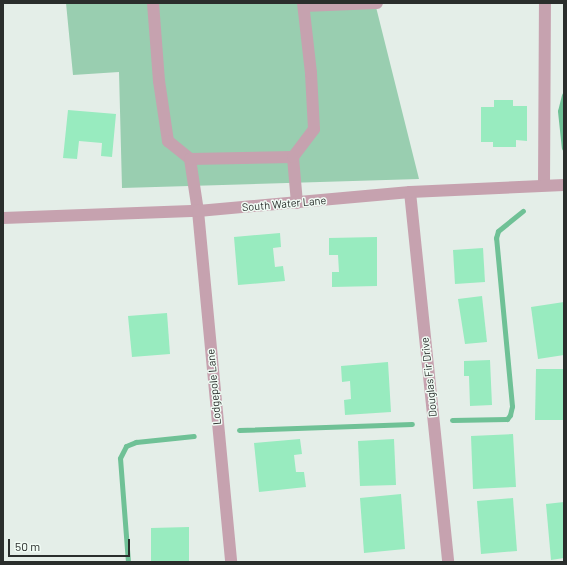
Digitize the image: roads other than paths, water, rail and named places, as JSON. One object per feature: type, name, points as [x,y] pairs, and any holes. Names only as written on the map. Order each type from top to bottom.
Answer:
[{"type":"street","points":[[153,3],[159,81],[168,141],[190,159],[293,157]]},
{"type":"street","points":[[297,203],[293,157],[314,129],[304,5],[377,3]]},
{"type":"street","points":[[544,185],[545,3]]},
{"type":"street","name":"Lodgepole Lane","points":[[190,159],[198,211],[230,562]]},
{"type":"street","name":"South Water Lane","points":[[3,218],[198,211],[410,192],[564,185]]},
{"type":"street","name":"Douglas Fir Drive","points":[[410,192],[448,562]]},
{"type":"waterway","points":[[564,95],[560,111],[564,148]]},
{"type":"waterway","points":[[452,420],[507,419],[510,415],[512,406],[496,238],[498,231],[523,211]]},
{"type":"waterway","points":[[239,430],[412,424]]},
{"type":"waterway","points":[[128,562],[120,458],[126,446],[136,442],[194,436]]}]
